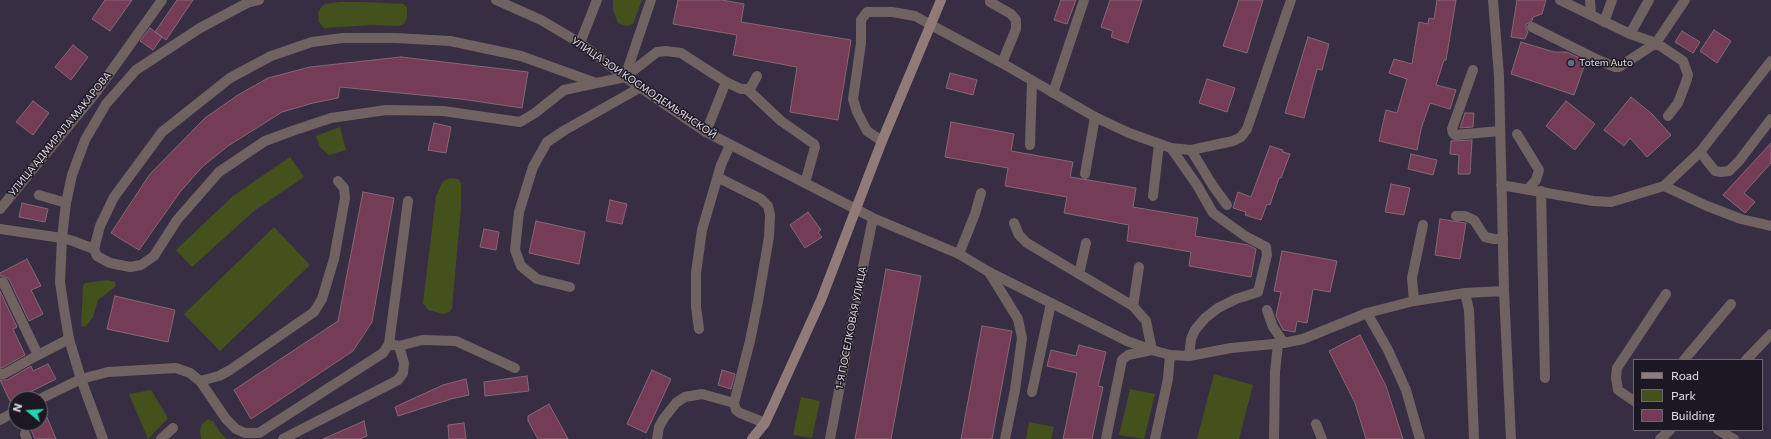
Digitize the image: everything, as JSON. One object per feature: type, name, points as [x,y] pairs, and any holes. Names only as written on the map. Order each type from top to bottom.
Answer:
[{"type":"main road","points":[[752,439],[765,423],[821,300],[882,141],[941,0]]},
{"type":"street","name":"УЛИЦА АДМИРАЛА МАКАРОВА","points":[[0,209],[94,95],[162,0]]},
{"type":"street","points":[[103,439],[81,379],[69,339],[60,282],[62,238],[66,203],[72,175],[85,140],[106,104],[136,70],[200,28],[247,3],[259,0]]},
{"type":"street","name":"УЛИЦА ЗОИ КОСМОДЕМЬЯНСКОЙ","points":[[496,0],[541,20],[580,44],[625,77],[706,132],[730,146],[873,218],[959,254],[989,272],[1127,341],[1152,350],[1170,355],[1189,356],[1231,348],[1281,343],[1303,339],[1367,313],[1414,301],[1465,293],[1504,291]]},
{"type":"street","points":[[580,44],[598,0]]},
{"type":"street","points":[[625,77],[651,0]]},
{"type":"street","points":[[1053,93],[1084,0]]},
{"type":"street","points":[[882,141],[867,131],[856,112],[853,98],[861,43],[861,20],[867,12],[892,12],[915,16],[1002,63],[1095,117],[1129,133],[1159,144],[1171,148],[1191,150],[1233,141],[1241,137],[1247,129],[1290,0]]},
{"type":"street","points":[[1493,0],[1500,76],[1504,291],[1512,439]]},
{"type":"street","points":[[1560,0],[1630,34],[1656,43],[1683,61],[1688,75],[1678,103],[1668,116]]},
{"type":"street","points":[[1590,0],[1591,15]]},
{"type":"street","points":[[1604,22],[1612,0]]},
{"type":"street","points":[[1630,34],[1650,0]]},
{"type":"street","points":[[1532,27],[1615,67],[1625,65],[1631,58],[1656,43],[1685,0]]},
{"type":"street","points":[[990,2],[1011,14],[1016,20],[1016,29],[1002,63]]},
{"type":"street","points":[[94,250],[100,226],[114,197],[162,132],[230,78],[271,56],[312,42],[343,38],[395,38],[450,41],[521,56],[596,83]]},
{"type":"street","points":[[0,229],[62,238],[94,250],[97,256],[110,263],[130,266],[141,265],[154,256],[177,220],[219,172],[265,141],[331,118],[386,110],[443,111],[520,122],[564,90],[625,77],[657,52],[666,51],[681,53],[726,82],[741,89],[751,87],[757,76]]},
{"type":"street","points":[[1501,185],[1593,201],[1611,202],[1664,186],[1700,152],[1771,61]]},
{"type":"street","points":[[1473,70],[1452,129],[1453,133],[1455,135],[1500,130]]},
{"type":"street","points":[[1030,145],[1032,81]]},
{"type":"street","points":[[706,132],[726,82]]},
{"type":"street","points":[[570,287],[537,278],[521,266],[514,250],[519,212],[533,167],[547,142],[565,130],[641,87]]},
{"type":"street","points":[[747,89],[782,121],[814,144],[815,148],[805,183]]},
{"type":"street","points":[[94,95],[106,104]]},
{"type":"street","points":[[1085,174],[1095,117]]},
{"type":"street","points":[[1700,152],[1715,171],[1729,171],[1739,161],[1771,119]]},
{"type":"street","points":[[1517,134],[1540,170],[1536,180],[1528,189]]},
{"type":"street","points":[[1153,196],[1159,144]]},
{"type":"street","points":[[699,329],[696,307],[696,273],[702,230],[719,178],[721,165],[730,146]]},
{"type":"street","points":[[1171,148],[1197,185],[1213,213],[1245,236],[1266,247],[1267,255],[1258,292],[1236,299],[1218,308],[1205,318],[1195,330],[1191,339],[1189,356]]},
{"type":"street","points":[[1191,150],[1226,205]]},
{"type":"street","points":[[719,178],[761,199],[768,206],[770,215],[769,237],[758,301],[750,341],[734,403],[736,410],[740,413],[765,423]]},
{"type":"street","points":[[200,381],[219,376],[230,370],[314,312],[322,299],[332,266],[345,198],[344,188],[338,181]]},
{"type":"street","points":[[1664,186],[1707,206],[1741,219],[1771,226]]},
{"type":"street","points":[[1541,191],[1545,378]]},
{"type":"street","points":[[959,254],[975,214],[981,193]]},
{"type":"street","points":[[39,196],[66,203]]},
{"type":"street","points":[[283,439],[398,380],[403,373],[404,363],[394,345],[408,201]]},
{"type":"street","points":[[1456,216],[1465,216],[1474,220],[1486,237],[1503,239]]},
{"type":"street","name":"1-Я ПОСЕЛКОВАЯ УЛИЦА","points":[[830,439],[873,218]]},
{"type":"street","points":[[1014,223],[1019,235],[1027,243],[1133,306],[1146,321],[1152,350],[1128,355],[1122,360],[1106,439]]},
{"type":"street","points":[[1414,301],[1412,278],[1423,225]]},
{"type":"street","points":[[1079,274],[1086,243]]},
{"type":"street","points":[[1133,306],[1139,267]]},
{"type":"street","points":[[989,272],[1018,319],[1022,338],[1015,390],[1005,439]]},
{"type":"street","points":[[3,282],[38,355]]},
{"type":"street","points":[[1465,293],[1469,310],[1474,439]]},
{"type":"street","points":[[1633,400],[1618,390],[1616,378],[1617,368],[1666,294]]},
{"type":"street","points":[[1032,392],[1051,303]]},
{"type":"street","points":[[1685,359],[1731,304]]},
{"type":"street","points":[[1267,310],[1281,343],[1275,372],[1274,439]]},
{"type":"street","points":[[1367,313],[1388,350],[1406,390],[1420,439]]},
{"type":"street","points":[[1747,359],[1771,334]]},
{"type":"street","points":[[0,374],[4,374],[69,339]]},
{"type":"street","points":[[48,395],[81,379],[108,372],[176,368],[190,373],[200,381],[226,419],[236,429],[245,433],[259,433],[375,359],[394,345],[422,340],[456,341],[515,368]]},
{"type":"street","points":[[1154,439],[1168,379],[1170,355]]},
{"type":"street","points":[[658,439],[659,427],[664,418],[676,402],[685,397],[702,394],[734,403]]},
{"type":"street","points":[[1316,424],[1322,439]]},
{"type":"street","points":[[162,439],[173,428]]},
{"type":"street","points":[[1720,431],[1734,439]]},
{"type":"green space","points":[[613,0],[642,0],[633,24],[626,26],[618,23],[613,10]]},
{"type":"green space","points":[[340,2],[403,4],[407,7],[407,18],[404,24],[398,26],[372,25],[324,28],[319,22],[318,13],[321,7],[325,4]]},
{"type":"green space","points":[[340,127],[346,150],[329,155],[320,147],[316,136]]},
{"type":"green space","points":[[290,157],[304,177],[254,211],[192,267],[176,250],[233,196]]},
{"type":"green space","points":[[450,178],[458,179],[461,183],[461,207],[452,308],[450,312],[443,314],[428,310],[423,303],[436,196],[443,181]]},
{"type":"green space","points":[[274,227],[310,265],[220,351],[184,314]]},
{"type":"green space","points":[[108,280],[115,282],[116,286],[98,300],[93,317],[86,326],[81,326],[83,286],[85,283]]},
{"type":"green space","points":[[1214,374],[1253,385],[1239,439],[1197,439]]},
{"type":"green space","points":[[1130,389],[1155,394],[1144,439],[1119,435]]},
{"type":"green space","points":[[151,390],[168,418],[148,439],[129,394]]},
{"type":"green space","points":[[801,397],[820,401],[812,438],[793,435]]},
{"type":"green space","points":[[208,419],[213,421],[220,432],[227,439],[201,439],[200,430],[202,424]]},
{"type":"green space","points":[[1029,422],[1054,427],[1051,439],[1026,439]]},
{"type":"building","points":[[105,0],[132,0],[110,31],[92,19]]},
{"type":"building","points":[[177,0],[193,0],[166,40],[155,32]]},
{"type":"building","points":[[678,0],[722,0],[744,4],[741,22],[851,40],[838,120],[790,112],[797,67],[733,55],[737,35],[673,24]]},
{"type":"building","points":[[1061,0],[1076,0],[1067,24],[1054,20]]},
{"type":"building","points":[[1110,0],[1142,0],[1128,43],[1111,37],[1113,31],[1101,27]]},
{"type":"building","points":[[1239,0],[1263,0],[1247,53],[1223,46]]},
{"type":"building","points":[[1437,0],[1456,0],[1446,60],[1444,60],[1436,85],[1456,90],[1450,109],[1430,103],[1421,129],[1417,150],[1379,141],[1386,110],[1397,113],[1407,79],[1389,73],[1394,59],[1412,64],[1419,22],[1428,24],[1429,18],[1434,19]]},
{"type":"building","points":[[1517,0],[1546,0],[1542,14],[1533,17],[1532,21],[1526,24],[1528,32],[1525,39],[1511,37]]},
{"type":"building","points":[[150,28],[162,37],[153,50],[140,41]]},
{"type":"building","points":[[1714,30],[1731,41],[1717,63],[1700,51]]},
{"type":"building","points":[[1682,31],[1700,42],[1693,53],[1675,42]]},
{"type":"building","points":[[1308,37],[1329,44],[1322,70],[1317,69],[1304,118],[1285,113]]},
{"type":"building","points":[[1521,42],[1554,52],[1567,52],[1586,61],[1574,95],[1511,74]]},
{"type":"building","points":[[73,45],[88,57],[71,80],[55,67]]},
{"type":"building","points":[[401,57],[528,72],[522,108],[461,99],[340,87],[338,98],[313,103],[282,112],[228,146],[202,167],[180,192],[139,250],[111,233],[150,174],[205,118],[238,95],[268,78],[310,67]]},
{"type":"building","points":[[950,73],[977,80],[973,95],[946,88]]},
{"type":"building","points":[[1207,79],[1235,88],[1227,112],[1199,103]]},
{"type":"building","points":[[1631,97],[1652,114],[1671,135],[1647,157],[1630,138],[1624,146],[1604,130]]},
{"type":"building","points":[[33,101],[49,113],[33,135],[16,122]]},
{"type":"building","points":[[1566,101],[1595,124],[1575,150],[1546,126]]},
{"type":"building","points":[[1465,113],[1474,113],[1473,127],[1460,128]]},
{"type":"building","points":[[951,122],[1014,134],[1011,151],[1073,162],[1070,177],[1136,188],[1133,207],[1198,218],[1195,236],[1248,245],[1256,249],[1251,277],[1189,266],[1191,252],[1127,241],[1129,225],[1064,213],[1067,197],[1005,186],[1008,168],[945,157]]},
{"type":"building","points":[[434,123],[451,127],[446,153],[428,150]]},
{"type":"building","points":[[1472,140],[1470,174],[1458,174],[1459,155],[1450,154],[1451,141]]},
{"type":"building","points":[[1771,143],[1771,163],[1744,193],[1755,202],[1745,213],[1723,195]]},
{"type":"building","points":[[1270,146],[1290,154],[1281,178],[1279,178],[1270,205],[1267,204],[1261,220],[1245,215],[1246,212],[1233,208],[1238,192],[1251,197]]},
{"type":"building","points":[[1411,154],[1437,160],[1433,175],[1408,169]]},
{"type":"building","points":[[1391,184],[1410,188],[1404,215],[1385,212]]},
{"type":"building","points":[[363,192],[394,198],[372,322],[353,351],[251,419],[234,390],[338,321]]},
{"type":"building","points":[[610,200],[627,204],[622,224],[606,221]]},
{"type":"building","points":[[22,203],[48,209],[45,222],[19,217]]},
{"type":"building","points":[[808,212],[821,230],[818,232],[822,237],[805,248],[790,225]]},
{"type":"building","points":[[1440,219],[1466,223],[1460,259],[1435,255]]},
{"type":"building","points":[[536,221],[585,232],[579,264],[529,253]]},
{"type":"building","points":[[484,229],[499,232],[496,250],[480,247]]},
{"type":"building","points":[[1282,251],[1337,261],[1330,292],[1313,289],[1307,323],[1297,321],[1295,332],[1283,330],[1276,316],[1281,292],[1274,291]]},
{"type":"building","points":[[27,259],[41,286],[31,290],[43,314],[29,321],[9,279],[4,276],[0,276],[0,273]]},
{"type":"building","points":[[886,269],[921,276],[891,439],[855,439]]},
{"type":"building","points":[[0,291],[17,327],[13,329],[25,355],[2,368],[0,368]]},
{"type":"building","points":[[115,296],[175,310],[168,342],[107,329]]},
{"type":"building","points":[[982,326],[1012,331],[992,439],[961,439]]},
{"type":"building","points":[[1360,335],[1386,386],[1403,439],[1366,439],[1355,403],[1329,351]]},
{"type":"building","points":[[1079,345],[1106,352],[1098,386],[1103,387],[1092,439],[1063,439],[1077,373],[1047,366],[1051,350],[1076,356]]},
{"type":"building","points":[[48,364],[56,379],[32,391],[8,391],[8,397],[0,380],[7,380],[31,366],[33,371]]},
{"type":"building","points":[[652,370],[671,379],[646,433],[627,424]]},
{"type":"building","points":[[722,370],[735,374],[731,389],[718,385]]},
{"type":"building","points":[[527,376],[529,391],[485,396],[484,382]]},
{"type":"building","points":[[466,379],[469,395],[451,399],[398,416],[395,407],[443,385]]},
{"type":"building","points":[[549,404],[568,439],[538,439],[528,421],[528,416]]},
{"type":"building","points":[[48,420],[56,439],[35,439],[32,431],[48,431]]},
{"type":"building","points":[[364,421],[367,436],[360,439],[323,439]]},
{"type":"building","points":[[464,423],[466,439],[449,439],[448,425]]},
{"type":"place","name":"Totem Auto","points":[[1571,63]]}]
